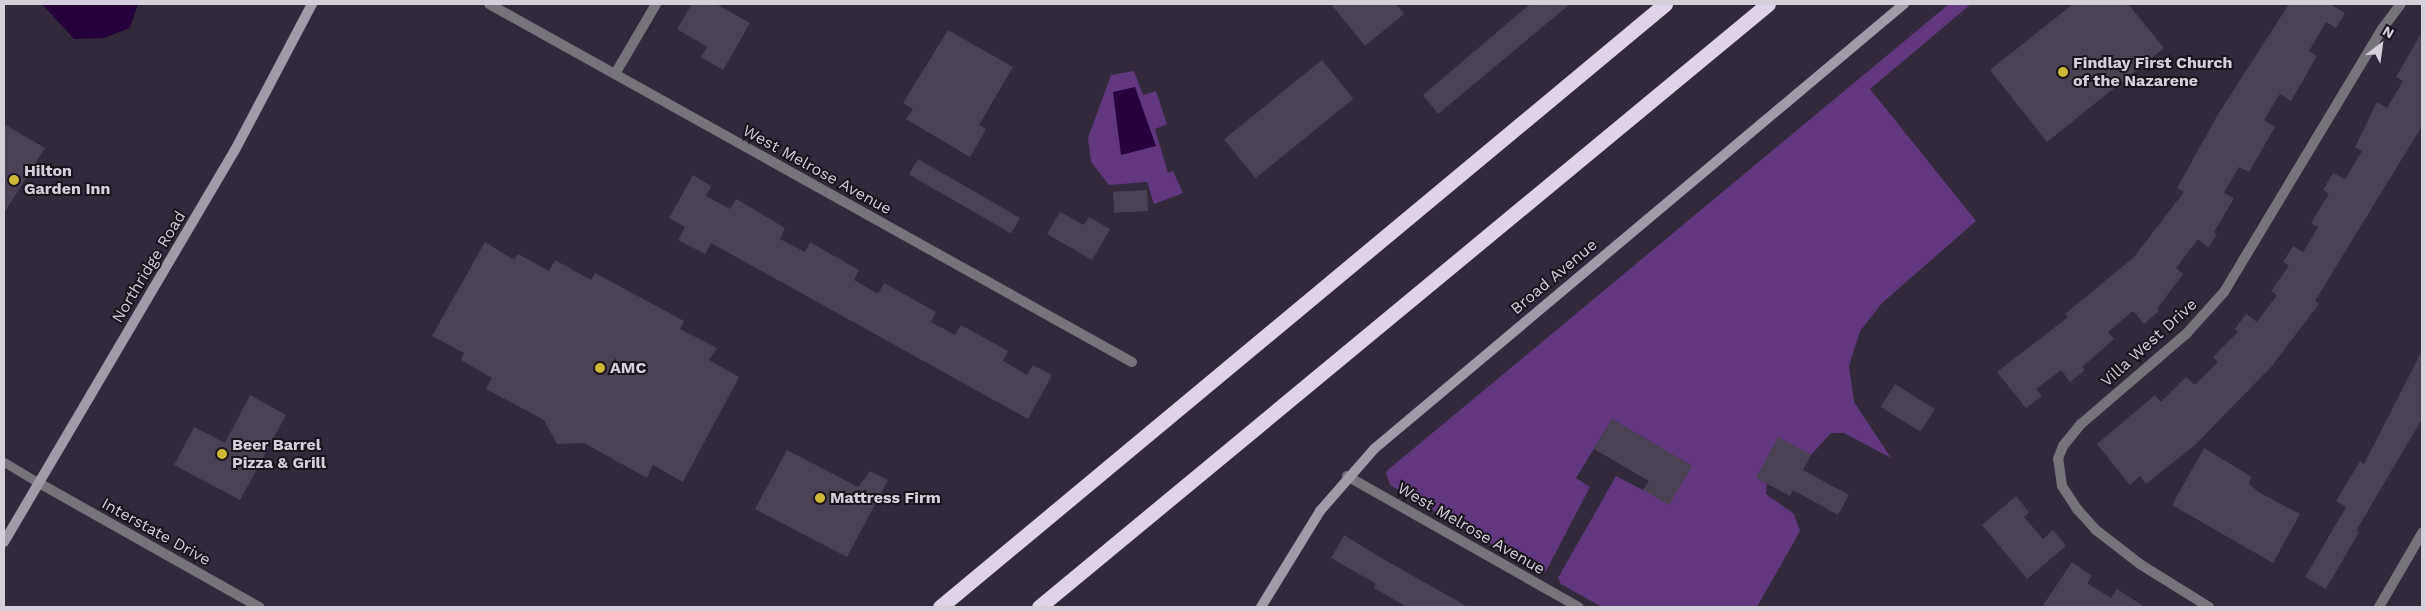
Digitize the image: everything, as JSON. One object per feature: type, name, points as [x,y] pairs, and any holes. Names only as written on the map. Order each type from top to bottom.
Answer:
[{"type":"highway","points":[[940,607],[1666,4]]},
{"type":"highway","points":[[1039,607],[1768,4]]},
{"type":"main road","name":"Northridge Road","points":[[4,542],[236,150],[312,4]]},
{"type":"main road","name":"Broad Avenue","points":[[1261,607],[1320,511],[1348,476],[1416,412],[1904,4]]},
{"type":"street","name":"West Melrose Avenue","points":[[489,4],[1132,362]]},
{"type":"street","points":[[614,74],[656,4]]},
{"type":"street","name":"Villa West Drive","points":[[2209,607],[2140,564],[2096,530],[2077,509],[2062,486],[2058,459],[2063,446],[2081,424],[2187,333],[2224,292],[2382,29],[2401,4]]},
{"type":"street","name":"West Melrose Avenue","points":[[1348,476],[1579,607]]},
{"type":"street","name":"Interstate Drive","points":[[39,483],[259,607]]},
{"type":"street","points":[[2379,607],[2422,533]]},
{"type":"lane","points":[[4,462],[39,483]]},
{"type":"shaded area","points":[[42,4],[138,4],[130,28],[104,38],[74,39]]},
{"type":"shaded area","points":[[1949,4],[1971,4],[1870,89],[1976,221],[1882,303],[1860,331],[1849,366],[1854,402],[1891,458],[1844,433],[1831,433],[1811,455],[1778,438],[1757,478],[1767,484],[1766,494],[1794,514],[1800,531],[1757,607],[1602,607],[1561,584],[1558,578],[1616,476],[1643,490],[1692,466],[1612,419],[1576,478],[1590,487],[1546,571],[1540,573],[1390,485],[1386,472],[1389,469]]},
{"type":"shaded area","points":[[1134,71],[1143,95],[1156,91],[1167,124],[1155,129],[1168,173],[1173,171],[1183,193],[1154,204],[1147,182],[1109,185],[1091,162],[1088,138],[1111,75]]},
{"type":"shaded area","points":[[1135,87],[1156,146],[1121,155],[1113,92]]},
{"type":"building","points":[[692,4],[716,4],[750,23],[723,70],[701,57],[707,47],[677,29]]},
{"type":"building","points":[[1331,4],[1396,4],[1404,14],[1365,46]]},
{"type":"building","points":[[1530,4],[1570,4],[1438,114],[1423,95]]},
{"type":"building","name":"Findlay First Church of the Nazarene","points":[[2073,4],[2128,4],[2164,48],[2047,142],[1990,70]]},
{"type":"building","points":[[2289,4],[2330,4],[2345,13],[2336,28],[2326,22],[2309,51],[2317,56],[2291,101],[2280,94],[2264,120],[2275,127],[2249,172],[2239,167],[2224,193],[2234,198],[2214,232],[2217,235],[2208,247],[2198,239],[2176,268],[2183,274],[2157,309],[2159,311],[2144,324],[2133,311],[2108,332],[2114,339],[2082,367],[2085,370],[2070,382],[2061,370],[2036,389],[2042,396],[2026,408],[1997,372],[2068,317],[2065,314],[2134,257],[2184,192],[2177,188],[2217,116]]},
{"type":"building","points":[[948,30],[1013,67],[979,125],[986,129],[970,157],[906,119],[913,109],[903,103]]},
{"type":"building","points":[[2422,32],[2422,126],[2315,301],[2319,304],[2271,367],[2196,444],[2146,484],[2140,476],[2130,485],[2097,444],[2155,395],[2161,402],[2186,377],[2195,385],[2218,362],[2213,357],[2238,332],[2235,329],[2246,314],[2257,322],[2277,295],[2271,291],[2289,266],[2283,262],[2293,246],[2303,252],[2318,227],[2311,223],[2329,194],[2323,190],[2333,173],[2345,179],[2362,151],[2355,147],[2377,102],[2387,108],[2403,81],[2396,77]]},
{"type":"building","points":[[1322,60],[1353,99],[1256,178],[1224,139]]},
{"type":"building","name":"Hilton Garden Inn","points":[[4,124],[45,148],[4,213]]},
{"type":"building","points":[[918,159],[1020,218],[1011,234],[909,175]]},
{"type":"building","points":[[693,175],[711,186],[706,196],[730,209],[736,199],[785,228],[780,239],[805,252],[810,242],[859,270],[854,280],[878,294],[884,283],[936,312],[931,322],[955,335],[961,325],[1008,351],[1003,361],[1027,375],[1033,365],[1052,375],[1028,419],[711,243],[705,254],[678,240],[685,227],[669,218]]},
{"type":"building","points":[[1147,190],[1148,211],[1114,213],[1113,192]]},
{"type":"building","points":[[1060,212],[1084,225],[1089,217],[1110,229],[1092,260],[1047,234]]},
{"type":"building","name":"AMC","points":[[485,242],[514,260],[518,254],[549,271],[555,260],[591,280],[595,273],[684,321],[680,329],[717,348],[709,360],[739,377],[683,482],[653,465],[647,478],[584,443],[557,444],[544,420],[486,389],[492,378],[461,360],[464,353],[432,336]]},
{"type":"building","points":[[2422,351],[2422,419],[2356,531],[2359,532],[2326,589],[2305,577],[2346,507],[2336,501],[2360,461],[2364,464]]},
{"type":"building","points":[[1895,384],[1935,409],[1921,432],[1881,407]]},
{"type":"building","name":"Beer Barrel Pizza & Grill","points":[[250,395],[286,415],[240,500],[174,465],[194,427],[225,443]]},
{"type":"building","points":[[1612,419],[1692,466],[1669,505],[1643,490],[1649,481],[1594,449]]},
{"type":"building","points":[[1778,437],[1811,455],[1803,470],[1849,495],[1838,515],[1793,490],[1790,496],[1756,478]]},
{"type":"building","points":[[2204,448],[2252,477],[2249,484],[2260,493],[2300,514],[2273,563],[2172,505]]},
{"type":"building","name":"Mattress Firm","points":[[787,450],[858,487],[870,471],[888,480],[847,557],[755,509]]},
{"type":"building","points":[[2016,496],[2029,512],[2024,517],[2043,539],[2053,530],[2066,546],[2027,579],[1982,525]]},
{"type":"building","points":[[1344,535],[1468,607],[1407,607],[1374,588],[1376,584],[1331,558]]},
{"type":"building","points":[[2072,562],[2092,576],[2087,583],[2111,598],[2117,589],[2145,607],[2042,607]]},
{"type":"place","name":"Findlay First Church of the Nazarene","points":[[2063,72]]},
{"type":"place","name":"Hilton Garden Inn","points":[[14,180]]},
{"type":"place","name":"AMC","points":[[600,368]]},
{"type":"place","name":"Beer Barrel Pizza & Grill","points":[[222,454]]},
{"type":"place","name":"Mattress Firm","points":[[820,498]]}]
